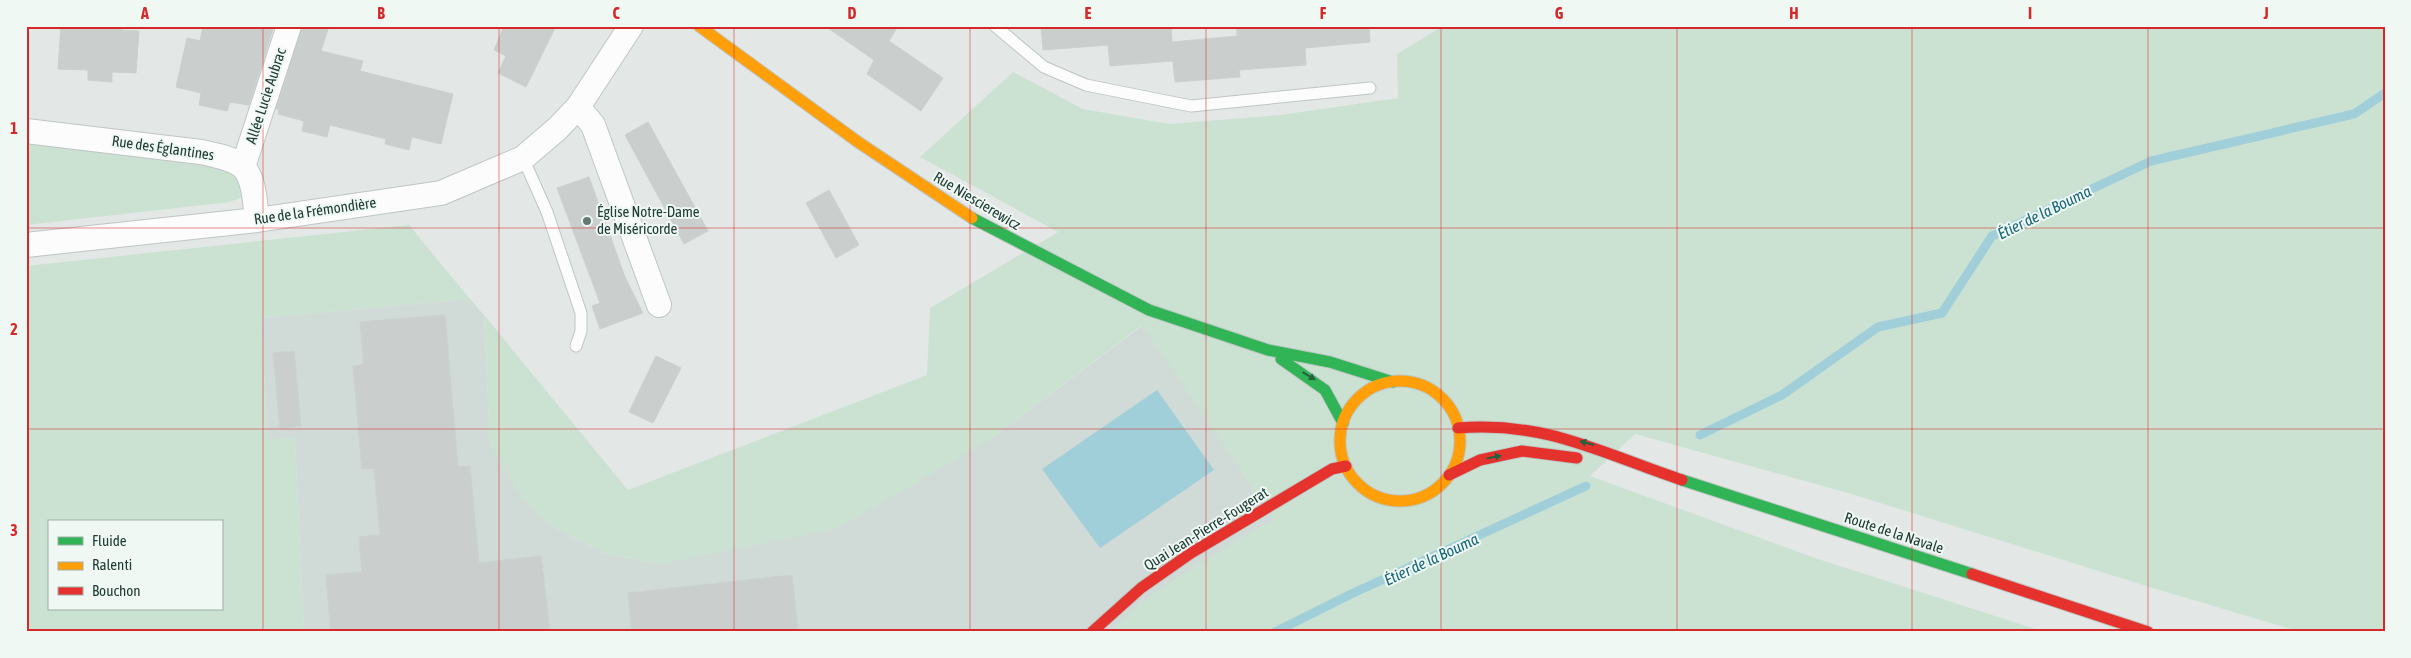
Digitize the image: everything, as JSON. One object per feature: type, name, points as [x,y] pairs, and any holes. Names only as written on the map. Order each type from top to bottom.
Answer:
[{"type":"main road","name":"Rue Niescierewicz","points":[[699,26],[858,142],[984,226],[1149,310],[1268,350],[1330,362],[1393,382]]},
{"type":"main road","name":"Rue Niescierewicz","points":[[1268,350],[1323,386],[1336,405],[1343,422]]},
{"type":"main road","points":[[1393,382],[1416,384],[1438,394],[1452,412],[1458,428],[1459,453],[1449,476],[1438,487],[1423,496],[1407,500],[1392,500],[1380,497],[1362,487],[1346,466],[1340,445],[1343,422],[1354,403],[1365,393],[1378,386],[1393,382]]},
{"type":"main road","name":"Route de la Navale","points":[[1458,428],[1501,427],[1563,437],[1602,448],[1631,463],[2148,632]]},
{"type":"main road","name":"Route de la Navale","points":[[1449,476],[1480,460],[1522,451],[1594,462],[1631,463]]},
{"type":"main road","name":"Quai Jean-Pierre-Fougerat","points":[[1092,632],[1141,588],[1191,553],[1332,469],[1346,466]]},
{"type":"street","name":"Allée Lucie Aubrac","points":[[243,166],[289,26]]},
{"type":"street","name":"Rue de la Frémondière","points":[[26,246],[257,220],[441,192],[523,158],[557,129],[578,107],[631,26]]},
{"type":"street","points":[[578,107],[592,125],[658,305]]},
{"type":"street","name":"Rue des Églantines","points":[[26,130],[201,152],[243,166]]},
{"type":"street","points":[[243,166],[250,180],[257,220]]},
{"type":"lane","points":[[995,26],[1044,68],[1086,85],[1191,106],[1370,88]]},
{"type":"lane","points":[[523,158],[547,212],[581,313],[581,331],[576,346]]},
{"type":"shaded area","points":[[470,299],[484,315],[490,445],[553,527],[603,553],[660,564],[988,441],[1143,325],[1274,519],[1111,632],[304,632],[295,438],[268,440],[261,318]]},
{"type":"green space","points":[[1443,26],[2385,26],[2385,632],[2301,632],[1848,493],[1635,434],[1590,476],[1812,557],[2045,632],[1111,632],[1139,604],[1187,571],[1274,519],[1142,325],[988,441],[837,529],[660,564],[603,553],[553,527],[518,492],[490,445],[484,315],[628,490],[927,375],[930,308],[1058,232],[920,157],[1013,72],[1083,109],[1169,124],[1280,115],[1398,98],[1397,54]]},
{"type":"green space","points":[[26,140],[160,155],[233,171],[243,184],[242,197],[230,202],[26,225]]},
{"type":"green space","points":[[409,225],[470,299],[261,318],[268,439],[295,438],[304,632],[26,632],[26,266]]},
{"type":"water","points":[[1157,390],[1214,470],[1100,548],[1042,469]]},
{"type":"building","points":[[61,26],[121,26],[121,30],[139,31],[136,73],[112,72],[112,82],[88,80],[88,70],[58,69]]},
{"type":"building","points":[[203,26],[274,26],[249,105],[230,102],[227,111],[199,105],[201,93],[176,87],[187,38],[200,41]]},
{"type":"building","points":[[302,26],[329,26],[321,51],[363,61],[360,71],[453,94],[441,144],[412,137],[409,150],[385,144],[386,139],[330,125],[327,137],[302,131],[304,121],[278,114],[279,109],[276,109]]},
{"type":"building","points":[[504,26],[556,26],[526,87],[498,73],[506,56],[494,50]]},
{"type":"building","points":[[825,26],[898,26],[889,41],[943,78],[921,111],[867,74],[874,60]]},
{"type":"building","points":[[1041,26],[1171,26],[1172,42],[1237,36],[1237,28],[1369,26],[1370,42],[1305,48],[1306,65],[1239,70],[1240,77],[1175,82],[1173,61],[1110,66],[1108,45],[1043,50]]},
{"type":"building","points":[[648,122],[708,231],[684,244],[625,135]]},
{"type":"building","name":"Église Notre-Dame de Miséricorde","points":[[589,177],[625,277],[643,313],[600,329],[592,306],[600,303],[557,188]]},
{"type":"building","points":[[829,190],[859,245],[836,258],[806,203]]},
{"type":"building","points":[[445,315],[458,467],[470,466],[479,563],[541,556],[550,632],[331,632],[326,575],[362,572],[359,537],[380,535],[374,468],[362,469],[353,366],[364,364],[360,322]]},
{"type":"building","points":[[294,351],[301,426],[280,428],[273,353]]},
{"type":"building","points":[[656,356],[681,368],[653,423],[629,412]]},
{"type":"building","points":[[792,575],[798,632],[632,632],[628,593]]},
{"type":"waterway","name":"Étier de la Bouma","points":[[1700,435],[1782,395],[1878,327],[1942,313],[1992,236],[2151,161],[2354,114],[2385,93]]},
{"type":"waterway","name":"Étier de la Bouma","points":[[1275,632],[1349,595],[1586,486]]},
{"type":"traffic: fast","points":[[972,218],[1149,310],[1268,350],[1330,362],[1393,382]]},
{"type":"traffic: fast","points":[[1281,359],[1325,390],[1343,423]]},
{"type":"traffic: fast","points":[[1682,480],[1972,574]]},
{"type":"traffic: slow","points":[[699,26],[858,142],[972,218]]},
{"type":"traffic: slow","points":[[1400,381],[1423,386],[1433,391],[1442,399],[1450,408],[1455,418],[1460,441],[1455,464],[1450,474],[1442,483],[1433,491],[1423,496],[1400,501],[1377,496],[1367,491],[1358,483],[1350,474],[1345,464],[1340,441],[1345,418],[1350,408],[1358,399],[1367,391],[1377,386],[1400,381]]},
{"type":"traffic: jam","points":[[1458,428],[1490,427],[1519,429],[1546,434],[1573,441],[1682,480]]},
{"type":"traffic: jam","points":[[1449,475],[1480,460],[1522,451],[1577,458]]},
{"type":"traffic: jam","points":[[1092,632],[1141,588],[1191,553],[1332,469],[1346,466]]},
{"type":"traffic: jam","points":[[1972,574],[2148,632]]},
{"type":"place","name":"Église Notre-Dame de Miséricorde","points":[[587,221]]}]
